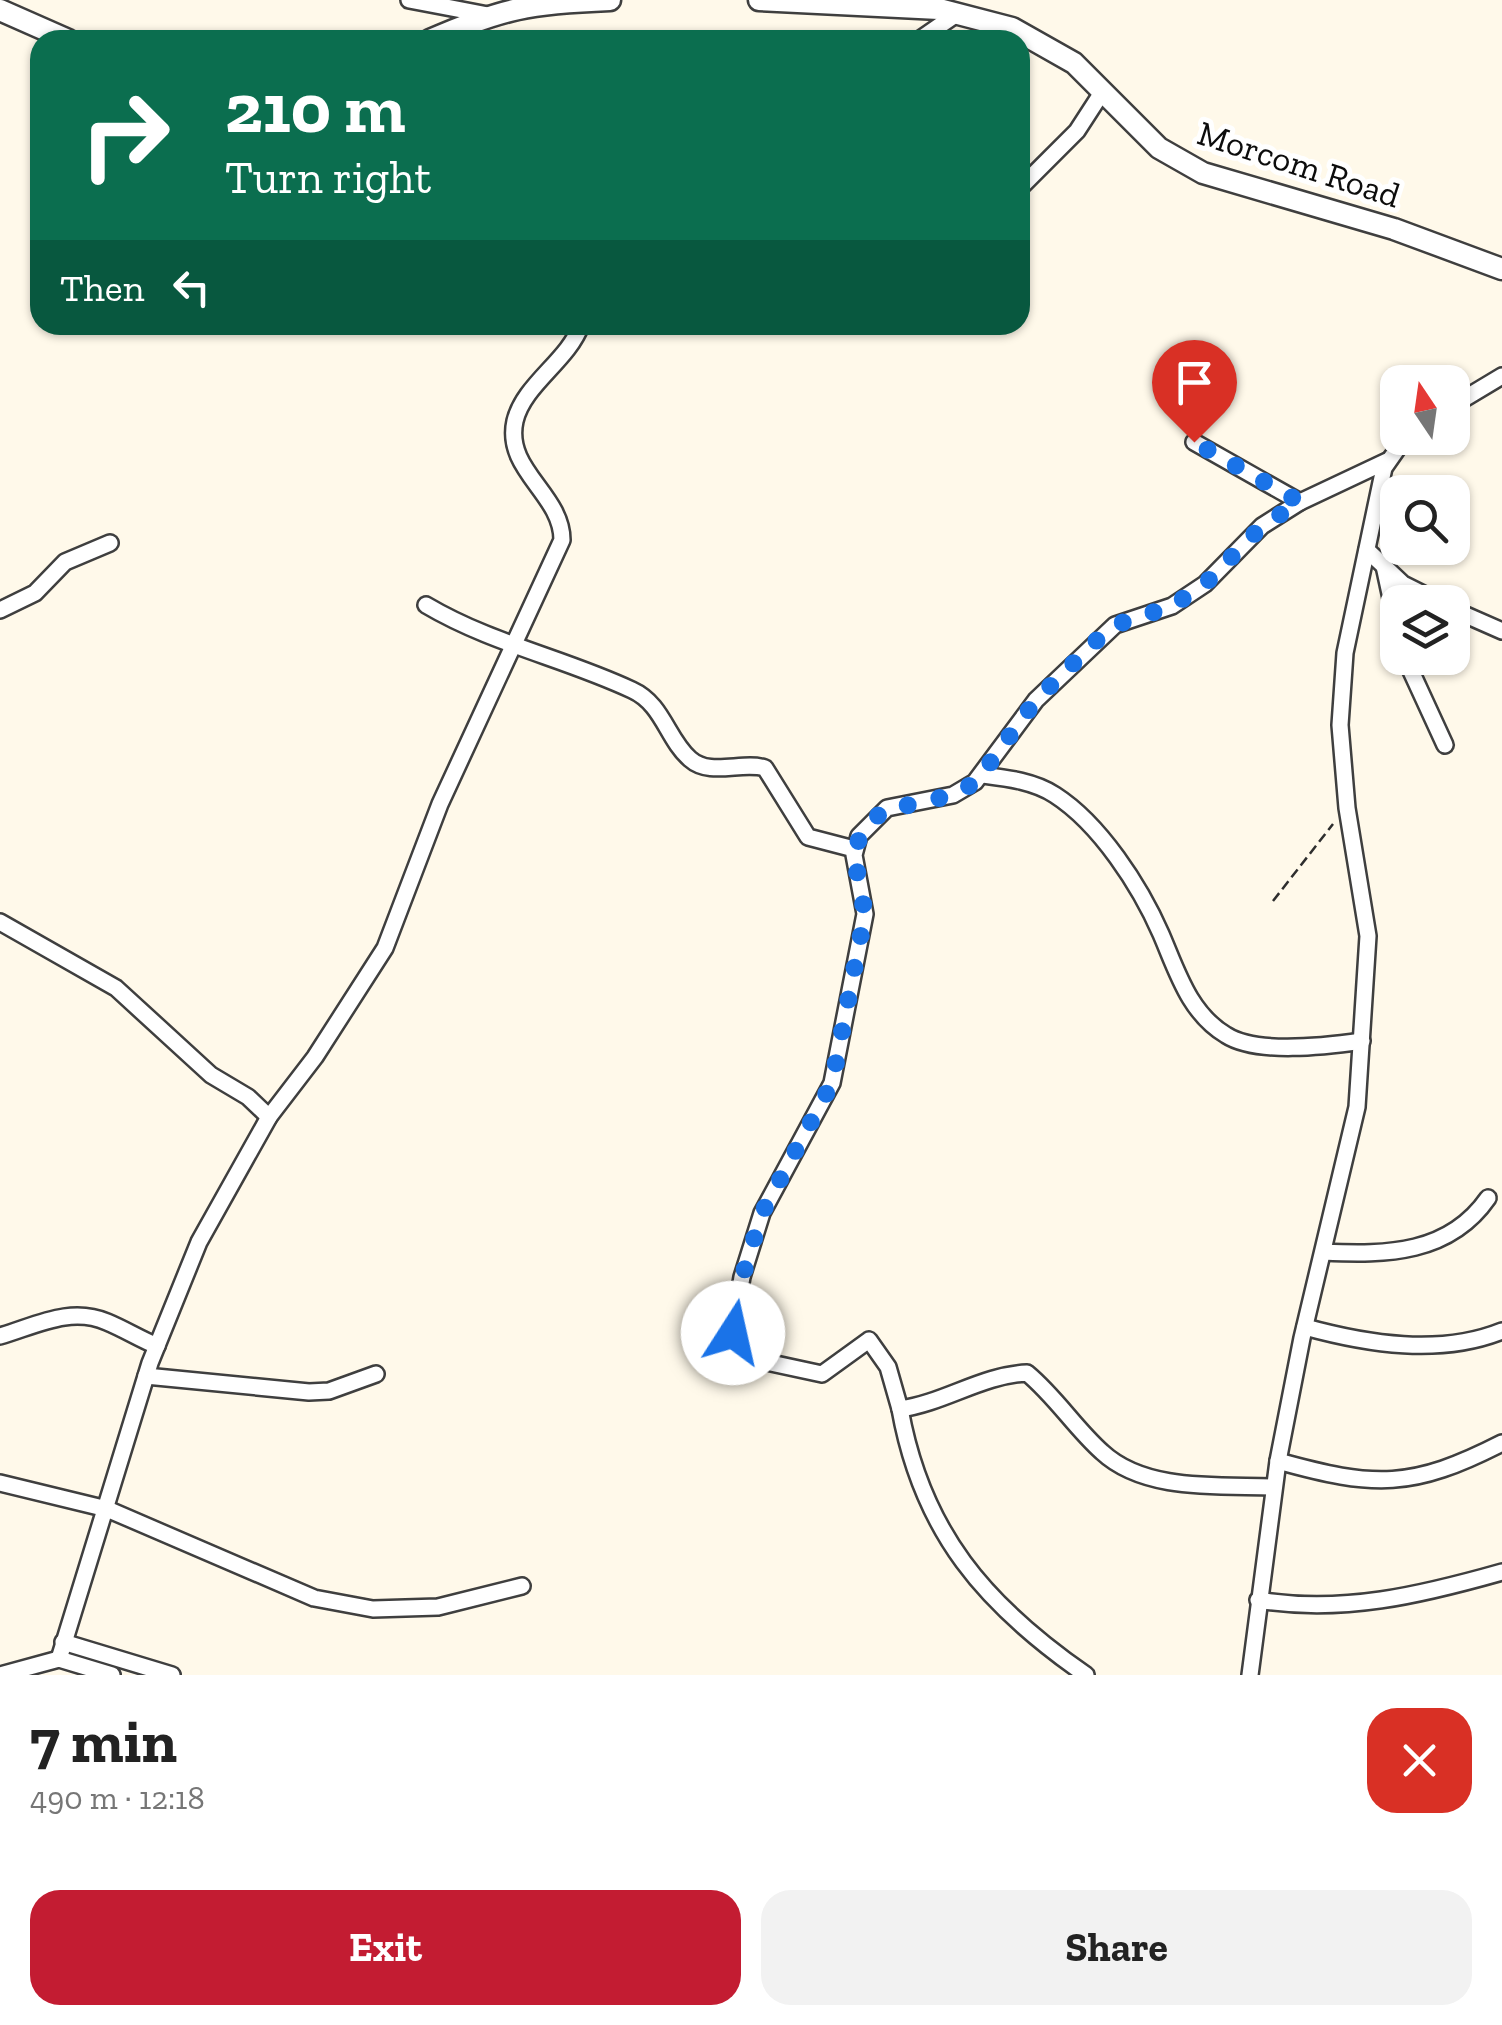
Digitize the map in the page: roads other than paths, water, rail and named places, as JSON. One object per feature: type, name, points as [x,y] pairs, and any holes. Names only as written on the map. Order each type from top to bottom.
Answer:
[{"type":"street","points":[[409,0],[488,15]]},
{"type":"street","points":[[453,30],[488,15],[539,2],[610,0]]},
{"type":"street","name":"Morcom Road","points":[[759,0],[958,13],[1016,30]]},
{"type":"street","points":[[0,10],[45,30]]},
{"type":"street","points":[[933,30],[958,13]]},
{"type":"street","name":"Morcom Road","points":[[1030,37],[1074,63],[1159,148],[1203,173],[1394,229],[1502,269]]},
{"type":"street","points":[[1030,178],[1076,131],[1101,94]]},
{"type":"street","points":[[59,1659],[146,1376],[199,1242],[268,1117],[315,1058],[385,948],[440,804],[562,540],[556,510],[520,461],[513,440],[516,416],[577,335]]},
{"type":"street","points":[[1470,395],[1502,376]]},
{"type":"street","points":[[1194,442],[1300,502]]},
{"type":"street","points":[[1250,1675],[1278,1461],[1356,1107],[1368,936],[1346,808],[1340,725],[1345,654],[1386,461],[1391,455]]},
{"type":"street","points":[[1086,1675],[1028,1636],[950,1546],[919,1485],[888,1367],[869,1340],[822,1374],[743,1356],[731,1346],[742,1278],[762,1213],[832,1083],[865,914],[854,849],[882,811],[953,795],[982,775],[1036,700],[1115,625],[1172,606],[1205,584],[1262,526],[1300,502],[1386,461]]},
{"type":"street","points":[[0,610],[36,593],[65,562],[110,543]]},
{"type":"street","points":[[1367,550],[1406,585]]},
{"type":"street","points":[[1384,566],[1388,585]]},
{"type":"street","points":[[426,605],[512,648],[636,691],[662,715],[690,759],[710,767],[765,768],[808,837],[854,849]]},
{"type":"street","points":[[1470,617],[1502,632]]},
{"type":"street","points":[[1412,675],[1445,745]]},
{"type":"street","points":[[982,775],[1017,780],[1054,793],[1081,817],[1146,902],[1197,1010],[1229,1038],[1312,1048],[1362,1041]]},
{"type":"street","points":[[0,922],[116,988],[211,1075],[248,1096],[268,1117]]},
{"type":"street","points":[[1324,1252],[1358,1254],[1428,1245],[1463,1229],[1488,1198]]},
{"type":"street","points":[[0,1336],[36,1322],[77,1316],[104,1320],[157,1346]]},
{"type":"street","points":[[1305,1327],[1356,1341],[1395,1344],[1472,1340],[1502,1331]]},
{"type":"street","points":[[146,1376],[329,1392],[376,1374]]},
{"type":"street","points":[[900,1409],[934,1402],[996,1378],[1027,1374],[1067,1410],[1100,1451],[1122,1468],[1182,1482],[1274,1487]]},
{"type":"street","points":[[1278,1461],[1378,1482],[1426,1477],[1502,1442]]},
{"type":"street","points":[[0,1483],[107,1509],[314,1598],[353,1606],[438,1607],[522,1586]]},
{"type":"street","points":[[1258,1600],[1337,1607],[1405,1597],[1502,1572]]},
{"type":"street","points":[[63,1642],[172,1675]]},
{"type":"street","points":[[0,1675],[59,1659],[112,1675]]}]
